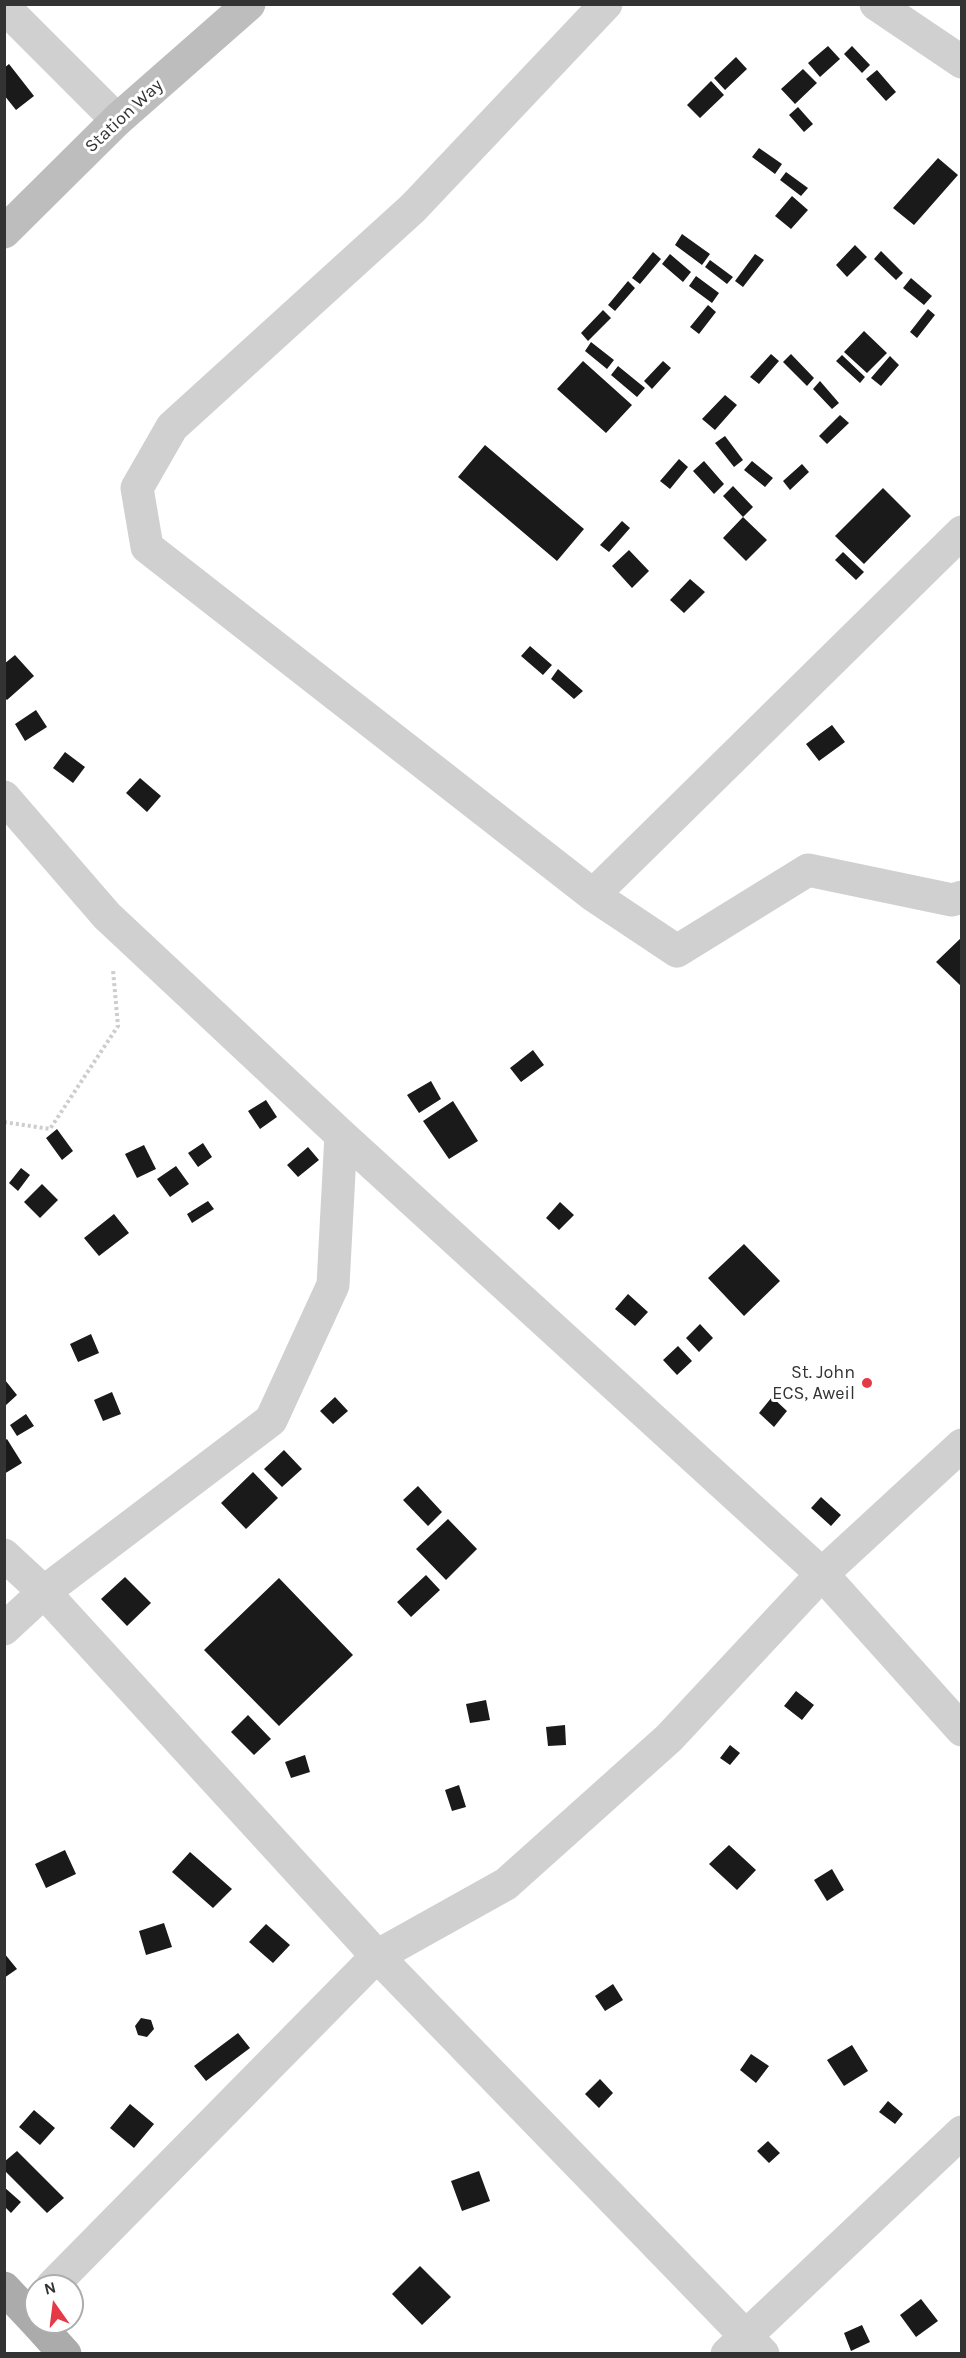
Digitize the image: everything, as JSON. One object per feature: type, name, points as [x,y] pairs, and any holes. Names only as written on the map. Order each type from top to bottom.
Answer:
[{"type":"main road","name":"Station Way","points":[[4,232],[117,120],[249,4]]},
{"type":"main road","points":[[4,2288],[24,2310]]},
{"type":"main road","points":[[46,2334],[65,2354]]},
{"type":"street","points":[[606,4],[413,208],[172,427],[137,488],[147,547],[593,895],[677,951],[808,870],[952,900],[962,897]]},
{"type":"street","points":[[876,4],[962,62]]},
{"type":"street","points":[[4,7],[117,120]]},
{"type":"street","points":[[593,895],[962,532]]},
{"type":"street","points":[[4,797],[107,916],[341,1135],[822,1574],[962,1730]]},
{"type":"street","points":[[4,1629],[44,1592],[271,1420],[333,1285],[341,1135]]},
{"type":"street","points":[[64,2274],[377,1956],[506,1884],[669,1738],[822,1574],[962,1445]]},
{"type":"street","points":[[4,1554],[44,1592],[377,1956],[746,2348],[962,2132]]},
{"type":"path","points":[[4,1122],[50,1129],[118,1026],[107,916]]},
{"type":"building","points":[[828,46],[840,59],[820,77],[808,63]]},
{"type":"building","points":[[852,46],[870,65],[862,73],[844,54]]},
{"type":"building","points":[[736,57],[747,69],[725,90],[714,78]]},
{"type":"building","points":[[9,64],[34,96],[16,110],[4,95],[4,68]]},
{"type":"building","points":[[803,69],[817,83],[795,104],[781,89]]},
{"type":"building","points":[[877,70],[896,92],[886,101],[866,79]]},
{"type":"building","points":[[711,81],[724,95],[700,118],[687,105]]},
{"type":"building","points":[[798,107],[813,124],[804,132],[789,115]]},
{"type":"building","points":[[759,148],[782,164],[775,174],[752,157]]},
{"type":"building","points":[[938,158],[958,175],[914,225],[893,208]]},
{"type":"building","points":[[786,172],[808,188],[801,196],[780,180]]},
{"type":"building","points":[[792,196],[808,210],[791,229],[775,216]]},
{"type":"building","points":[[682,234],[710,254],[702,265],[675,245]]},
{"type":"building","points":[[855,245],[867,257],[847,277],[836,265]]},
{"type":"building","points":[[881,251],[903,273],[896,280],[874,259]]},
{"type":"building","points":[[653,252],[661,259],[640,284],[632,278]]},
{"type":"building","points":[[670,254],[691,272],[683,282],[662,264]]},
{"type":"building","points":[[755,254],[764,260],[743,287],[735,281]]},
{"type":"building","points":[[710,260],[733,277],[727,284],[705,267]]},
{"type":"building","points":[[696,276],[719,293],[712,303],[689,286]]},
{"type":"building","points":[[911,278],[932,296],[924,305],[903,288]]},
{"type":"building","points":[[628,281],[635,288],[615,311],[608,305]]},
{"type":"building","points":[[708,305],[716,312],[699,334],[690,327]]},
{"type":"building","points":[[928,309],[935,315],[917,338],[910,332]]},
{"type":"building","points":[[603,310],[611,318],[588,341],[581,333]]},
{"type":"building","points":[[864,331],[887,353],[867,373],[844,352]]},
{"type":"building","points":[[591,342],[614,360],[607,369],[585,351]]},
{"type":"building","points":[[771,354],[779,361],[759,384],[750,377]]},
{"type":"building","points":[[791,354],[814,378],[807,386],[783,362]]},
{"type":"building","points":[[842,355],[865,377],[860,383],[836,361]]},
{"type":"building","points":[[890,356],[899,365],[881,386],[871,378]]},
{"type":"building","points":[[583,361],[632,405],[606,433],[557,389]]},
{"type":"building","points":[[663,361],[671,368],[652,389],[644,381]]},
{"type":"building","points":[[618,366],[645,388],[637,397],[611,375]]},
{"type":"building","points":[[820,381],[839,403],[832,409],[813,389]]},
{"type":"building","points":[[725,395],[737,405],[715,430],[702,419]]},
{"type":"building","points":[[840,415],[849,423],[827,444],[819,436]]},
{"type":"building","points":[[725,436],[743,460],[734,467],[715,443]]},
{"type":"building","points":[[485,445],[584,529],[557,561],[458,477]]},
{"type":"building","points":[[679,459],[688,467],[670,489],[660,481]]},
{"type":"building","points":[[704,461],[724,484],[714,494],[693,471]]},
{"type":"building","points":[[752,461],[773,478],[765,487],[744,470]]},
{"type":"building","points":[[802,464],[809,472],[790,490],[783,481]]},
{"type":"building","points":[[733,486],[753,507],[743,517],[723,496]]},
{"type":"building","points":[[883,488],[911,516],[864,564],[835,536]]},
{"type":"building","points":[[743,517],[767,540],[746,561],[723,538]]},
{"type":"building","points":[[622,521],[630,528],[609,552],[600,545]]},
{"type":"building","points":[[629,550],[649,571],[632,588],[612,566]]},
{"type":"building","points":[[843,552],[864,572],[856,580],[835,560]]},
{"type":"building","points":[[690,579],[705,592],[684,613],[670,600]]},
{"type":"building","points":[[530,646],[552,665],[543,675],[521,656]]},
{"type":"building","points":[[15,655],[34,676],[7,700],[4,697],[4,664]]},
{"type":"building","points":[[558,669],[583,691],[574,699],[551,679]]},
{"type":"building","points":[[36,710],[47,727],[25,741],[15,724]]},
{"type":"building","points":[[832,725],[845,742],[819,761],[806,744]]},
{"type":"building","points":[[65,752],[85,767],[73,783],[53,768]]},
{"type":"building","points":[[140,778],[161,796],[147,812],[126,793]]},
{"type":"building","points":[[962,937],[962,987],[936,962]]},
{"type":"building","points":[[533,1050],[544,1065],[521,1082],[510,1068]]},
{"type":"building","points":[[431,1081],[441,1099],[419,1113],[407,1095]]},
{"type":"building","points":[[266,1100],[277,1117],[260,1129],[248,1111]]},
{"type":"building","points":[[453,1101],[478,1141],[449,1159],[423,1121]]},
{"type":"building","points":[[57,1129],[73,1151],[62,1160],[46,1138]]},
{"type":"building","points":[[203,1143],[212,1157],[198,1167],[188,1153]]},
{"type":"building","points":[[144,1145],[156,1169],[137,1178],[125,1154]]},
{"type":"building","points":[[308,1147],[319,1160],[298,1177],[287,1165]]},
{"type":"building","points":[[176,1166],[189,1184],[170,1197],[157,1179]]},
{"type":"building","points":[[21,1168],[30,1175],[18,1191],[9,1183]]},
{"type":"building","points":[[42,1184],[58,1200],[40,1218],[24,1202]]},
{"type":"building","points":[[208,1201],[214,1209],[192,1223],[187,1214]]},
{"type":"building","points":[[560,1202],[574,1215],[559,1230],[546,1218]]},
{"type":"building","points":[[114,1214],[129,1233],[99,1256],[84,1238]]},
{"type":"building","points":[[744,1244],[780,1281],[744,1316],[708,1278]]},
{"type":"building","points":[[628,1294],[648,1312],[635,1326],[615,1309]]},
{"type":"building","points":[[700,1324],[713,1338],[699,1352],[686,1338]]},
{"type":"building","points":[[91,1334],[99,1353],[78,1362],[70,1344]]},
{"type":"building","points":[[678,1346],[692,1361],[677,1375],[663,1360]]},
{"type":"building","points":[[5,1380],[17,1395],[5,1406]]},
{"type":"building","points":[[112,1392],[121,1414],[103,1421],[94,1400]]},
{"type":"building","points":[[335,1397],[348,1411],[333,1424],[320,1411]]},
{"type":"building","points":[[772,1397],[787,1411],[774,1427],[759,1413]]},
{"type":"building","points":[[26,1414],[34,1426],[17,1436],[10,1425]]},
{"type":"building","points":[[7,1439],[22,1463],[4,1474],[4,1441]]},
{"type":"building","points":[[284,1450],[302,1469],[282,1487],[264,1469]]},
{"type":"building","points":[[253,1472],[278,1498],[246,1529],[221,1503]]},
{"type":"building","points":[[418,1486],[442,1512],[428,1526],[403,1500]]},
{"type":"building","points":[[821,1497],[841,1515],[831,1526],[811,1508]]},
{"type":"building","points":[[448,1519],[477,1549],[446,1580],[416,1549]]},
{"type":"building","points":[[426,1575],[440,1590],[411,1617],[397,1602]]},
{"type":"building","points":[[125,1577],[151,1603],[127,1626],[101,1599]]},
{"type":"building","points":[[279,1578],[353,1655],[279,1726],[204,1650]]},
{"type":"building","points":[[796,1691],[814,1705],[802,1720],[784,1706]]},
{"type":"building","points":[[486,1700],[490,1720],[470,1723],[466,1704]]},
{"type":"building","points":[[248,1715],[271,1739],[254,1755],[231,1732]]},
{"type":"building","points":[[565,1725],[566,1745],[548,1746],[546,1727]]},
{"type":"building","points":[[730,1745],[740,1753],[730,1765],[720,1758]]},
{"type":"building","points":[[305,1755],[310,1772],[291,1778],[285,1762]]},
{"type":"building","points":[[459,1785],[466,1807],[452,1811],[445,1790]]},
{"type":"building","points":[[729,1845],[756,1870],[737,1890],[709,1864]]},
{"type":"building","points":[[65,1850],[76,1874],[46,1888],[35,1864]]},
{"type":"building","points":[[190,1852],[232,1889],[213,1908],[172,1872]]},
{"type":"building","points":[[832,1869],[844,1890],[827,1901],[814,1880]]},
{"type":"building","points":[[164,1923],[172,1947],[146,1955],[139,1931]]},
{"type":"building","points":[[266,1924],[290,1945],[273,1963],[249,1942]]},
{"type":"building","points":[[4,1953],[17,1969],[4,1978]]},
{"type":"building","points":[[613,1984],[623,2000],[605,2011],[595,1996]]},
{"type":"building","points":[[141,2018],[151,2020],[154,2029],[147,2037],[138,2035],[135,2026]]},
{"type":"building","points":[[238,2033],[250,2048],[206,2081],[194,2066]]},
{"type":"building","points":[[852,2045],[868,2071],[844,2086],[827,2060]]},
{"type":"building","points":[[751,2054],[769,2066],[756,2083],[740,2070]]},
{"type":"building","points":[[600,2079],[613,2093],[599,2108],[585,2094]]},
{"type":"building","points":[[888,2101],[903,2114],[895,2124],[879,2112]]},
{"type":"building","points":[[130,2104],[154,2124],[134,2148],[110,2128]]},
{"type":"building","points":[[34,2110],[55,2128],[40,2145],[19,2127]]},
{"type":"building","points":[[768,2141],[780,2153],[769,2163],[757,2151]]},
{"type":"building","points":[[17,2151],[64,2198],[47,2213],[4,2170],[4,2162]]},
{"type":"building","points":[[479,2171],[490,2201],[462,2211],[451,2181]]},
{"type":"building","points":[[4,2187],[21,2202],[11,2213],[4,2206]]},
{"type":"building","points":[[420,2266],[451,2297],[422,2325],[392,2294]]},
{"type":"building","points":[[921,2299],[938,2321],[916,2337],[900,2315]]},
{"type":"building","points":[[862,2325],[870,2342],[851,2351],[844,2333]]},
{"type":"place","name":"St. John ECS, Aweil","points":[[867,1383]]}]
